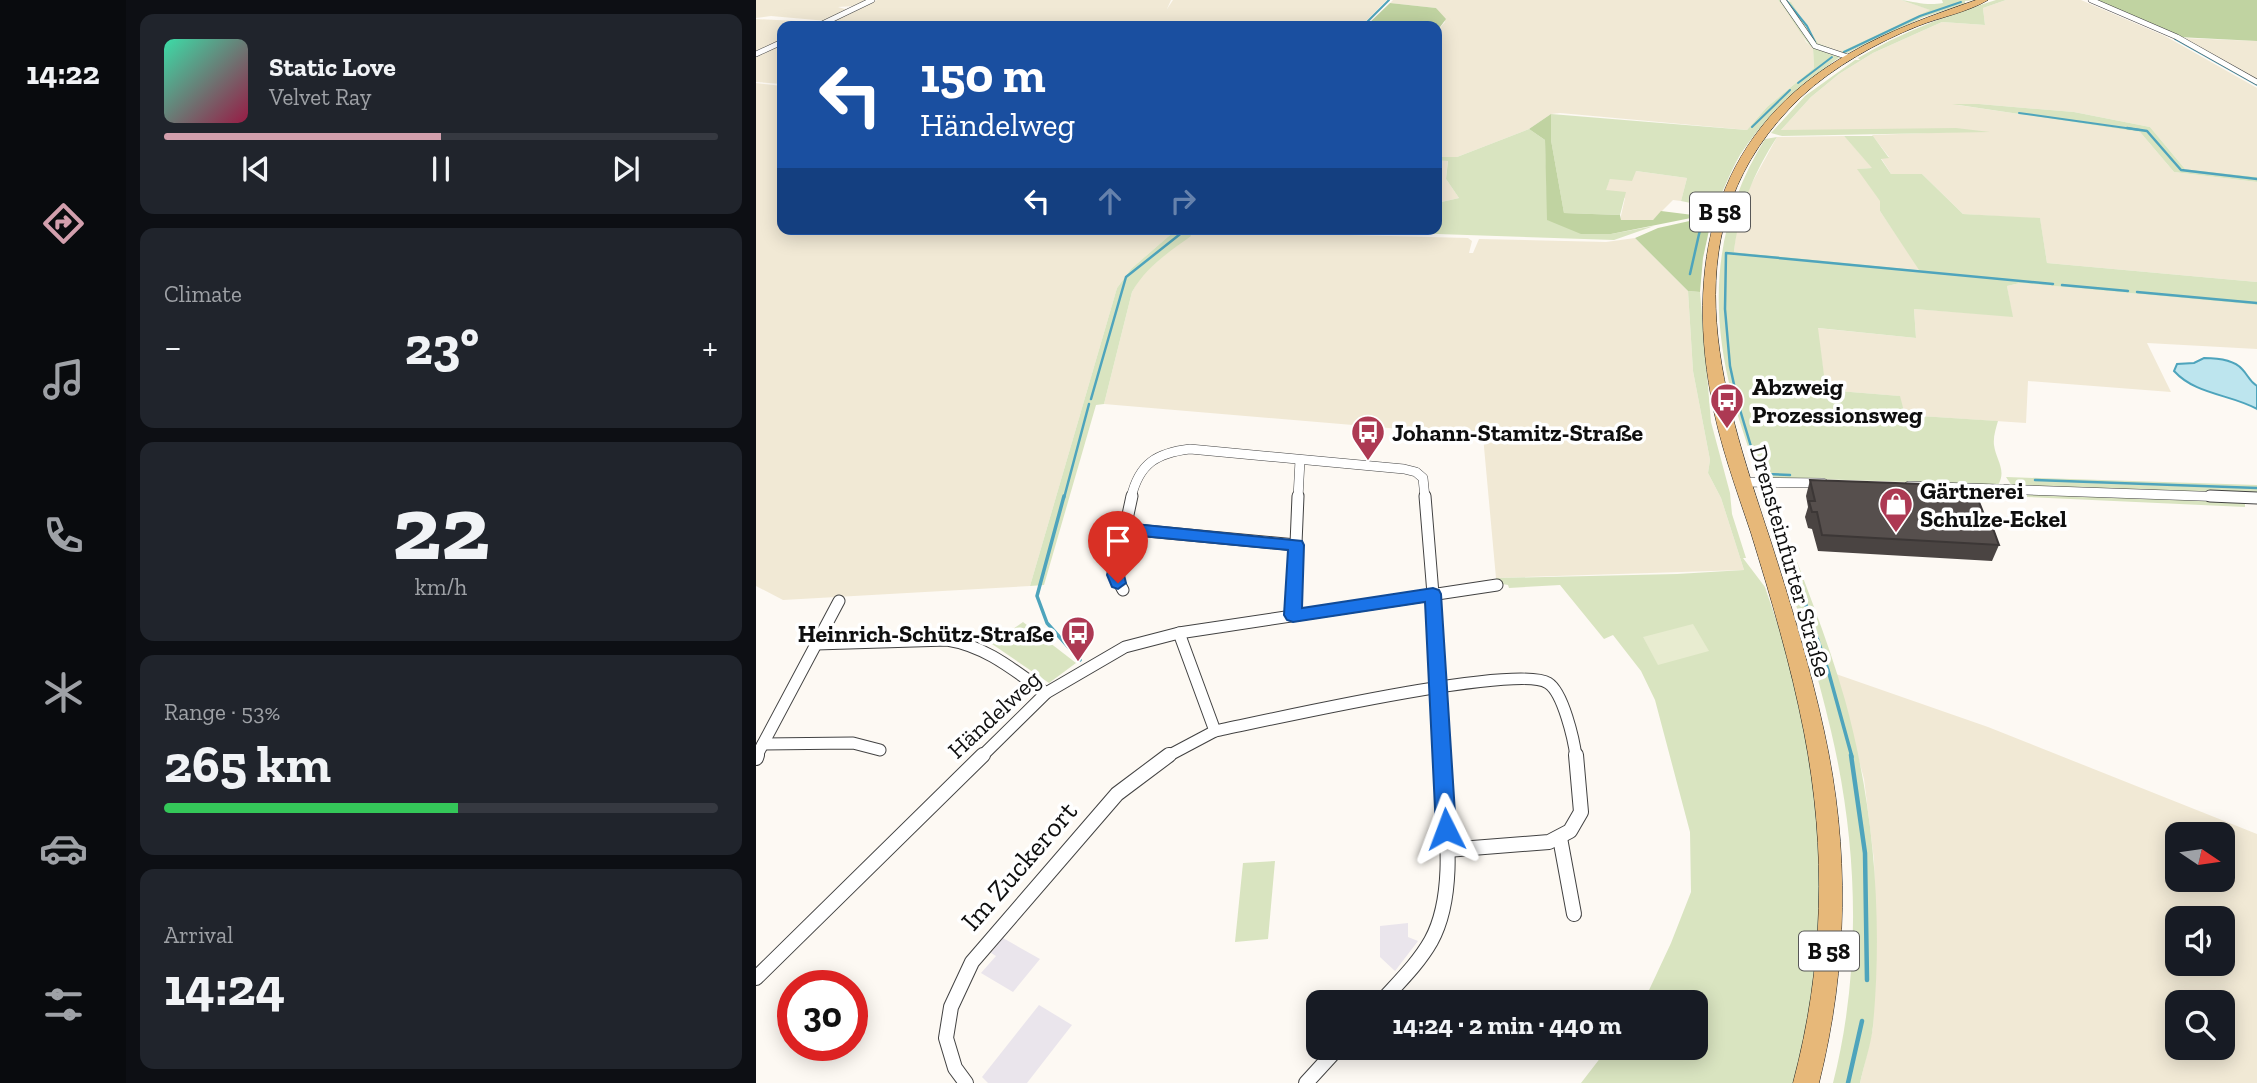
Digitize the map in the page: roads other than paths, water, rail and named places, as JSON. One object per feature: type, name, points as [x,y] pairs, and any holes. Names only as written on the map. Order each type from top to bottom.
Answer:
[{"type":"main road","name":"Drensteinfurter Straße","points":[[1806,1083],[1815,1055],[1829,964],[1833,890],[1829,818],[1814,732],[1796,656],[1718,394],[1711,346],[1707,282],[1714,230],[1729,187],[1760,134],[1796,94],[1848,57],[1910,26],[1984,0]]},
{"type":"street","points":[[828,21],[872,0]]},
{"type":"street","points":[[1783,0],[1815,46],[1848,57]]},
{"type":"street","points":[[2091,0],[2177,37],[2257,82]]},
{"type":"street","points":[[756,54],[777,44]]},
{"type":"street","points":[[1123,590],[1115,575],[1135,481],[1152,460],[1167,452],[1190,449],[1404,469],[1416,472],[1423,478],[1433,594],[1448,892],[1442,920],[1428,950],[1392,990]]},
{"type":"street","points":[[1293,615],[1300,460]]},
{"type":"street","points":[[1742,481],[1829,483]]},
{"type":"street","points":[[1896,485],[2257,498]]},
{"type":"street","points":[[1125,529],[1296,545]]},
{"type":"street","name":"Händelweg","points":[[756,978],[1046,693],[1125,647],[1180,633],[1497,585]]},
{"type":"street","points":[[756,758],[839,601]]},
{"type":"street","points":[[1180,633],[1215,731]]},
{"type":"street","points":[[816,644],[947,640],[966,642],[1046,693]]},
{"type":"street","name":"Im Zuckerort","points":[[966,1083],[954,1068],[947,1048],[945,1029],[947,1014],[957,988],[972,962],[1117,794],[1176,750],[1215,731],[1438,686],[1531,679],[1548,683],[1559,696],[1575,746],[1581,812],[1570,831],[1560,838]]},
{"type":"street","points":[[763,744],[853,743],[880,750]]},
{"type":"street","points":[[1447,850],[1549,842],[1560,838],[1574,914]]},
{"type":"street","points":[[1306,1083],[1327,1060]]},
{"type":"water","points":[[2204,358],[2219,359],[2239,366],[2257,386],[2257,409],[2192,385],[2174,371],[2177,364],[2194,363]]},
{"type":"waterway","points":[[1368,21],[1389,0]]},
{"type":"waterway","points":[[1786,0],[1807,26],[1815,42]]},
{"type":"waterway","points":[[1844,52],[1920,16],[1961,2]]},
{"type":"waterway","points":[[2175,39],[2257,85]]},
{"type":"waterway","points":[[1798,83],[1832,57]]},
{"type":"waterway","points":[[1752,127],[1790,90]]},
{"type":"waterway","points":[[2019,113],[2140,130]]},
{"type":"waterway","points":[[2127,128],[2147,131],[2181,170],[2257,179]]},
{"type":"waterway","points":[[1690,274],[1702,221]]},
{"type":"waterway","points":[[1091,399],[1126,277],[1179,235]]},
{"type":"waterway","points":[[1790,475],[1767,474],[1758,470],[1738,403],[1730,366],[1725,309],[1726,253],[2053,284]]},
{"type":"waterway","points":[[2062,285],[2128,291]]},
{"type":"waterway","points":[[2137,292],[2257,303]]},
{"type":"waterway","points":[[1064,498],[1089,404]]},
{"type":"waterway","points":[[2035,480],[2257,488]]},
{"type":"waterway","points":[[1064,496],[1037,596],[1047,623],[1080,660]]},
{"type":"waterway","points":[[1767,496],[1787,551]]},
{"type":"waterway","points":[[1792,564],[1828,670],[1852,757]]},
{"type":"waterway","points":[[1851,755],[1865,853],[1867,980]]},
{"type":"waterway","points":[[1848,1083],[1862,1021]]},
{"type":"place","name":"Abzweig Prozessionsweg","points":[[1727,430]]},
{"type":"place","name":"Johann-Stamitz-Straße","points":[[1368,462]]},
{"type":"place","name":"Gärtnerei Schulze-Eckel","points":[[1896,534]]},
{"type":"place","name":"Heinrich-Schütz-Straße","points":[[1078,663]]}]
